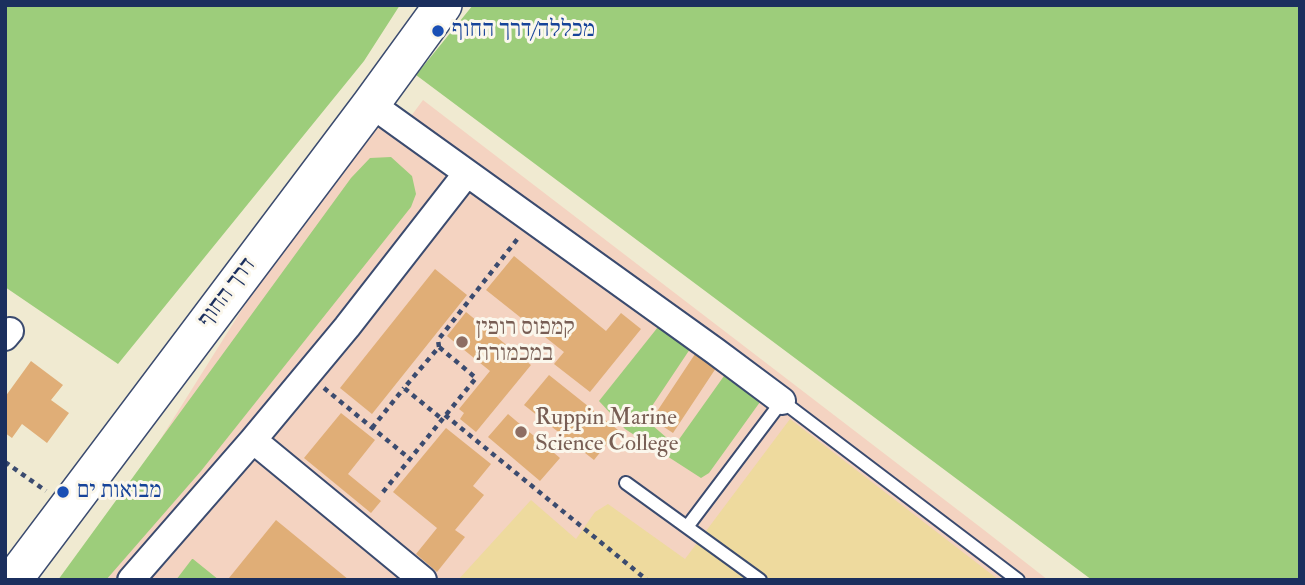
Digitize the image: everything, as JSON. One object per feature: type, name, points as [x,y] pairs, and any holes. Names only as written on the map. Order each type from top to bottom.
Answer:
[{"type":"main road","name":"דרך החוף","points":[[13,580],[443,5]]},
{"type":"street","points":[[371,104],[782,401]]},
{"type":"street","points":[[131,580],[347,327],[467,173]]},
{"type":"street","points":[[253,440],[423,580]]},
{"type":"lane","points":[[687,527],[782,401],[1018,580]]},
{"type":"lane","points":[[626,483],[760,580]]},
{"type":"path","points":[[383,492],[476,378],[439,347],[438,340],[532,220]]},
{"type":"path","points":[[372,428],[439,347]]},
{"type":"path","points":[[307,375],[410,459]]},
{"type":"path","points":[[404,388],[647,580]]},
{"type":"path","points":[[5,462],[67,506]]},
{"type":"shaded area","name":"Ruppin Marine Science College","points":[[423,100],[1048,580],[72,580],[371,104],[403,127]]},
{"type":"green space","points":[[5,5],[400,5],[364,61],[118,364],[5,287]]},
{"type":"green space","points":[[473,5],[1300,5],[1300,580],[1092,580],[416,75]]},
{"type":"green space","points":[[391,157],[412,176],[416,194],[411,207],[201,471],[106,580],[58,580],[351,178],[370,158]]},
{"type":"green space","points":[[658,327],[690,349],[644,418],[675,445],[724,376],[760,402],[709,473],[701,478],[625,429],[599,401]]},
{"type":"green space","points":[[193,559],[219,580],[176,580]]},
{"type":"sand","points":[[790,419],[999,580],[458,580],[531,500],[576,539],[595,512],[608,504],[685,559]]},
{"type":"building","points":[[514,256],[606,331],[621,313],[641,329],[590,392],[554,364],[564,352],[486,290]]},
{"type":"building","points":[[435,269],[467,295],[372,414],[340,388]]},
{"type":"building","points":[[466,312],[531,365],[476,432],[460,419],[464,413],[459,409],[490,371],[447,336]]},
{"type":"building","points":[[697,351],[718,365],[673,433],[652,419]]},
{"type":"building","points":[[31,361],[63,385],[51,400],[69,413],[47,443],[22,424],[12,438],[5,433],[5,397]]},
{"type":"building","points":[[549,375],[618,430],[594,460],[524,405]]},
{"type":"building","points":[[341,413],[375,440],[348,474],[381,501],[371,513],[304,458]]},
{"type":"building","points":[[508,414],[560,458],[540,481],[488,437]]},
{"type":"building","points":[[446,428],[491,464],[473,486],[484,495],[455,530],[465,537],[437,572],[416,554],[437,528],[393,492]]},
{"type":"building","points":[[276,520],[349,580],[231,580],[229,578]]},
{"type":"place","name":"מכללה/דרך החוף","points":[[438,31]]},
{"type":"place","name":"קמפוס רופין במכמורת","points":[[462,342]]},
{"type":"place","name":"Ruppin Marine Science College","points":[[521,432]]},
{"type":"place","name":"מבואות ים","points":[[63,492]]}]
